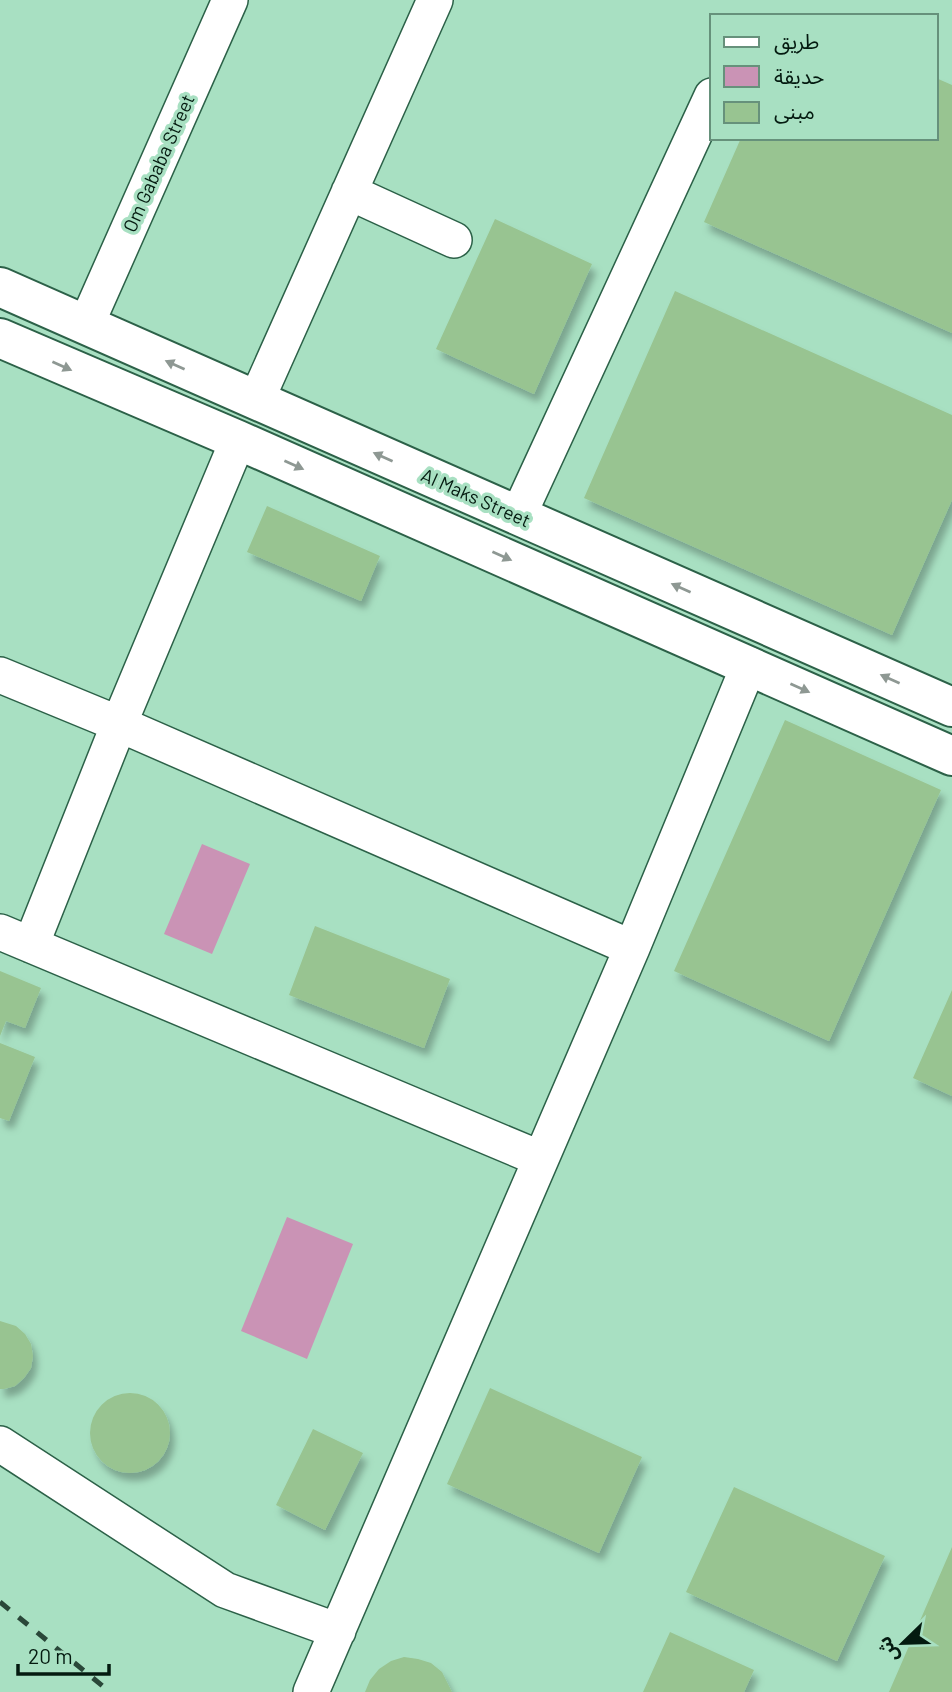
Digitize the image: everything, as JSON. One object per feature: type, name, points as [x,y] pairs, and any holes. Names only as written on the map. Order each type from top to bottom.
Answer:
[{"type":"main road","name":"Al Maks Street","points":[[0,286],[952,707]]},
{"type":"main road","points":[[0,338],[238,440],[952,756]]},
{"type":"street","name":"Om Gababa Street","points":[[86,325],[230,0]]},
{"type":"street","points":[[256,401],[435,0]]},
{"type":"street","points":[[518,516],[710,100]]},
{"type":"street","points":[[349,192],[454,240]]},
{"type":"street","points":[[238,440],[119,724],[16,938],[541,1159]]},
{"type":"street","points":[[311,1692],[632,948],[749,665]]},
{"type":"street","points":[[0,675],[119,724],[632,948]]},
{"type":"street","points":[[0,1444],[225,1590],[338,1631]]},
{"type":"green space","points":[[202,844],[250,864],[212,954],[164,934]]},
{"type":"green space","points":[[287,1217],[353,1244],[307,1359],[241,1331]]},
{"type":"building","points":[[938,79],[952,85],[952,333],[704,222],[740,140],[938,140]]},
{"type":"building","points":[[495,219],[592,264],[534,394],[436,349]]},
{"type":"building","points":[[675,291],[952,415],[952,500],[892,635],[584,498]]},
{"type":"building","points":[[267,506],[380,556],[361,601],[247,552]]},
{"type":"building","points":[[785,720],[941,790],[829,1041],[674,971]]},
{"type":"building","points":[[315,926],[450,979],[424,1048],[289,995]]},
{"type":"building","points":[[0,971],[41,988],[25,1028],[6,1021],[0,1036]]},
{"type":"building","points":[[952,990],[952,1096],[913,1078]]},
{"type":"building","points":[[0,1043],[35,1057],[9,1121],[0,1118]]},
{"type":"building","points":[[0,1321],[16,1326],[25,1334],[31,1344],[33,1356],[31,1368],[24,1378],[15,1386],[4,1389],[0,1389]]},
{"type":"building","points":[[490,1388],[642,1457],[599,1553],[447,1484]]},
{"type":"building","points":[[130,1393],[145,1396],[158,1405],[167,1418],[170,1433],[167,1448],[158,1461],[145,1470],[130,1473],[115,1470],[102,1461],[93,1448],[90,1433],[93,1418],[102,1405],[115,1396]]},
{"type":"building","points":[[313,1429],[363,1453],[325,1530],[276,1505]]},
{"type":"building","points":[[734,1487],[885,1556],[837,1661],[686,1592]]},
{"type":"building","points":[[952,1547],[952,1692],[889,1692]]},
{"type":"building","points":[[670,1632],[754,1670],[744,1692],[643,1692]]},
{"type":"building","points":[[404,1657],[431,1663],[442,1672],[452,1692],[365,1692],[379,1669]]},
{"type":"railway","points":[[0,1602],[110,1692]]}]
